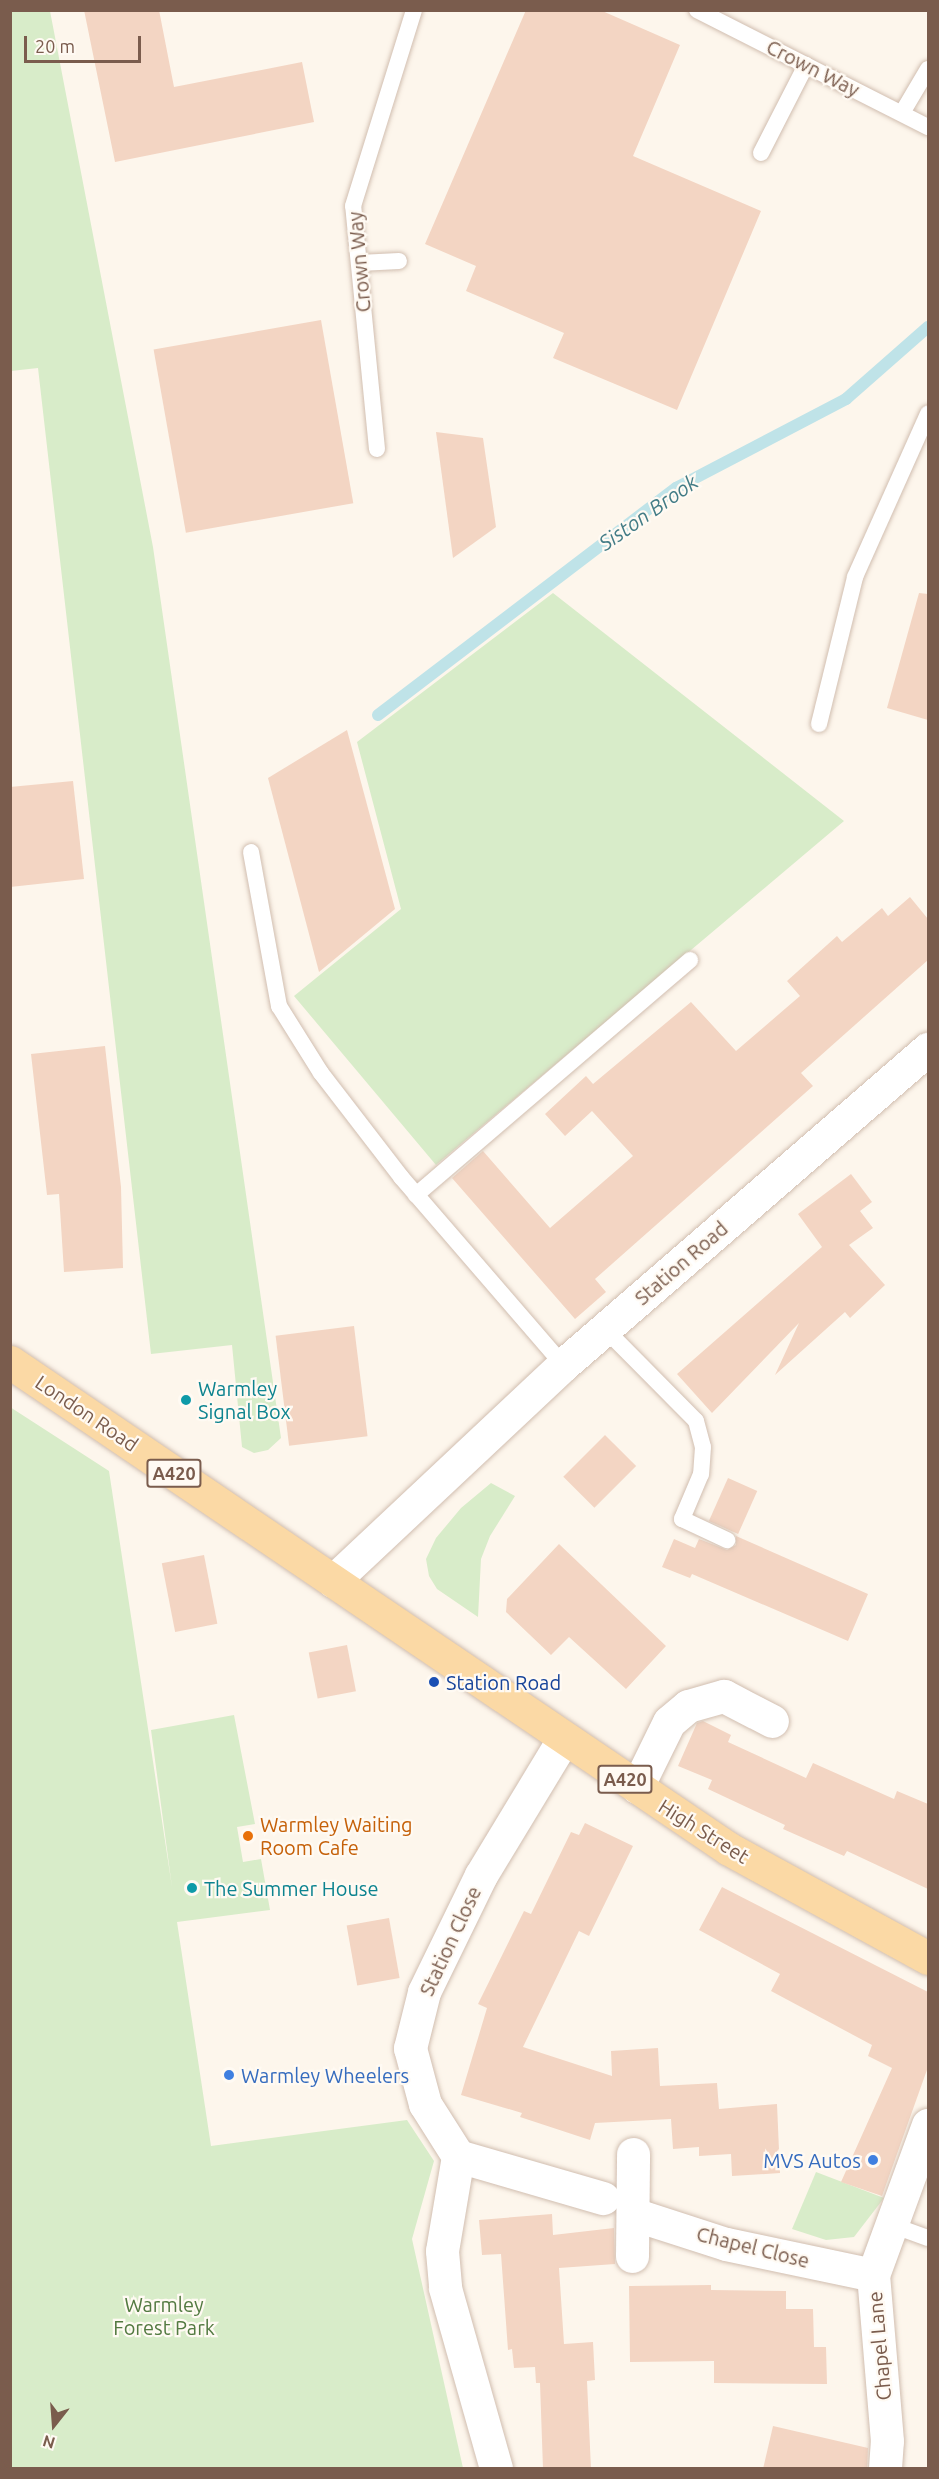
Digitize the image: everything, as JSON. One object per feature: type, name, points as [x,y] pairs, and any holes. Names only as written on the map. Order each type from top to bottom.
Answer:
[{"type":"main road","name":"London Road","points":[[10,1362],[251,1527]]},
{"type":"main road","name":"High Street","points":[[251,1527],[729,1849],[928,1958]]},
{"type":"street","name":"Station Road","points":[[333,1581],[563,1365],[928,1049]]},
{"type":"street","points":[[637,1788],[669,1722],[688,1706],[724,1696],[772,1721]]},
{"type":"street","name":"Station Close","points":[[458,2156],[425,2104],[410,2048],[424,1992],[481,1875],[564,1738]]},
{"type":"street","name":"Chapel Lane","points":[[885,2469],[887,2441],[873,2275],[928,2125]]},
{"type":"street","points":[[632,2256],[633,2154]]},
{"type":"street","points":[[495,2469],[445,2288],[442,2251],[458,2156],[603,2198]]},
{"type":"street","name":"Chapel Close","points":[[633,2214],[726,2244],[873,2275]]},
{"type":"lane","name":"Crown Way","points":[[377,450],[353,206],[414,10]]},
{"type":"lane","name":"Crown Way","points":[[698,10],[928,127]]},
{"type":"lane","points":[[762,153],[806,65]]},
{"type":"lane","points":[[902,113],[928,69]]},
{"type":"lane","points":[[358,263],[399,261]]},
{"type":"lane","points":[[819,724],[855,577],[928,414]]},
{"type":"lane","points":[[251,852],[279,1006],[321,1073],[416,1195],[563,1365]]},
{"type":"lane","points":[[416,1195],[690,960]]},
{"type":"lane","points":[[605,1329],[696,1421],[703,1447],[701,1474],[682,1519],[727,1540]]},
{"type":"lane","points":[[892,2225],[928,2238]]},
{"type":"green space","points":[[10,11],[50,11],[153,547],[281,1438],[268,1450],[254,1453],[242,1447],[232,1345],[151,1354],[38,368],[11,371]]},
{"type":"green space","points":[[553,593],[844,821],[436,1165],[294,996],[401,909],[357,742]]},
{"type":"green space","name":"Warmley Forest Park","points":[[10,1407],[109,1471],[172,1887],[151,1730],[234,1715],[255,1824],[237,1827],[243,1862],[261,1859],[270,1910],[177,1922],[211,2146],[407,2120],[434,2161],[412,2239],[463,2468],[11,2468]]},
{"type":"green space","points":[[491,1483],[515,1496],[490,1536],[481,1559],[478,1617],[437,1589],[429,1576],[426,1559],[436,1538],[461,1508]]},
{"type":"green space","points":[[816,2172],[884,2198],[854,2237],[826,2240],[792,2229]]},
{"type":"building","points":[[84,10],[159,10],[174,87],[302,62],[314,122],[115,162]]},
{"type":"building","points":[[526,10],[600,10],[680,45],[633,156],[761,211],[677,410],[553,358],[564,333],[466,291],[476,266],[425,244]]},
{"type":"building","points":[[321,320],[353,503],[186,533],[154,350]]},
{"type":"building","points":[[436,432],[483,438],[496,527],[453,558]]},
{"type":"building","points":[[919,593],[928,594],[928,720],[887,708]]},
{"type":"building","points":[[347,730],[395,909],[319,972],[268,778]]},
{"type":"building","points":[[73,781],[84,879],[10,887],[10,787]]},
{"type":"building","points":[[910,897],[928,919],[928,960],[801,1073],[813,1086],[595,1279],[606,1292],[575,1319],[452,1178],[483,1151],[550,1228],[633,1156],[592,1111],[565,1136],[545,1114],[586,1076],[593,1084],[691,1002],[736,1051],[800,996],[787,981],[837,936],[842,942],[882,908],[888,916]]},
{"type":"building","points":[[105,1046],[121,1187],[123,1268],[64,1272],[59,1194],[47,1195],[31,1054]]},
{"type":"building","points":[[851,1174],[872,1202],[860,1211],[873,1228],[849,1245],[885,1285],[850,1318],[845,1312],[775,1375],[799,1323],[712,1413],[677,1374],[822,1247],[798,1214]]},
{"type":"building","points":[[354,1326],[368,1436],[289,1446],[276,1336]]},
{"type":"building","points":[[605,1435],[636,1466],[594,1508],[563,1477]]},
{"type":"building","points":[[728,1478],[757,1491],[738,1534],[709,1521]]},
{"type":"building","points":[[736,1536],[868,1594],[848,1641],[692,1574],[690,1578],[662,1567],[674,1539],[695,1548],[699,1539],[727,1550],[736,1545]]},
{"type":"building","points":[[559,1544],[666,1646],[626,1689],[569,1637],[551,1655],[506,1612],[507,1599]]},
{"type":"building","points":[[204,1555],[217,1624],[175,1632],[162,1563]]},
{"type":"building","points":[[347,1645],[356,1691],[318,1699],[309,1652]]},
{"type":"building","points":[[703,1721],[731,1735],[728,1742],[806,1778],[813,1763],[894,1799],[897,1791],[928,1804],[928,1889],[847,1851],[844,1856],[783,1829],[785,1825],[708,1789],[712,1780],[678,1766],[697,1723]]},
{"type":"building","points":[[585,1823],[633,1846],[589,1936],[579,1931],[523,2047],[612,2076],[611,2051],[658,2048],[660,2086],[717,2083],[719,2109],[777,2104],[780,2173],[732,2176],[731,2154],[699,2156],[699,2147],[673,2149],[671,2119],[595,2123],[590,2140],[520,2117],[522,2113],[461,2095],[487,2008],[478,2004],[524,1911],[531,1914],[571,1832],[579,1835]]},
{"type":"building","points":[[722,1887],[928,1992],[928,2067],[882,2196],[841,2182],[892,2068],[868,2056],[872,2045],[771,1991],[780,1974],[699,1930]]},
{"type":"building","points":[[389,1918],[400,1978],[357,1986],[347,1925]]},
{"type":"building","points":[[552,2214],[553,2235],[614,2228],[615,2264],[559,2268],[564,2344],[593,2342],[595,2380],[587,2381],[591,2469],[543,2469],[540,2383],[536,2383],[535,2367],[514,2368],[512,2349],[508,2350],[501,2254],[482,2255],[479,2220]]},
{"type":"building","points":[[711,2285],[711,2290],[786,2291],[786,2309],[813,2309],[814,2347],[826,2347],[827,2384],[714,2383],[714,2361],[630,2362],[629,2286]]},
{"type":"building","points":[[773,2426],[868,2448],[867,2469],[763,2469]]},
{"type":"waterway","name":"Siston Brook","points":[[378,715],[676,488],[846,399],[928,327]]},
{"type":"place","name":"Warmley Signal Box","points":[[186,1400]]},
{"type":"place","name":"Station Road","points":[[434,1682]]},
{"type":"place","name":"Warmley Waiting Room Cafe","points":[[248,1836]]},
{"type":"place","name":"The Summer House","points":[[192,1888]]},
{"type":"place","name":"Warmley Wheelers","points":[[229,2075]]},
{"type":"place","name":"MVS Autos","points":[[873,2160]]}]
